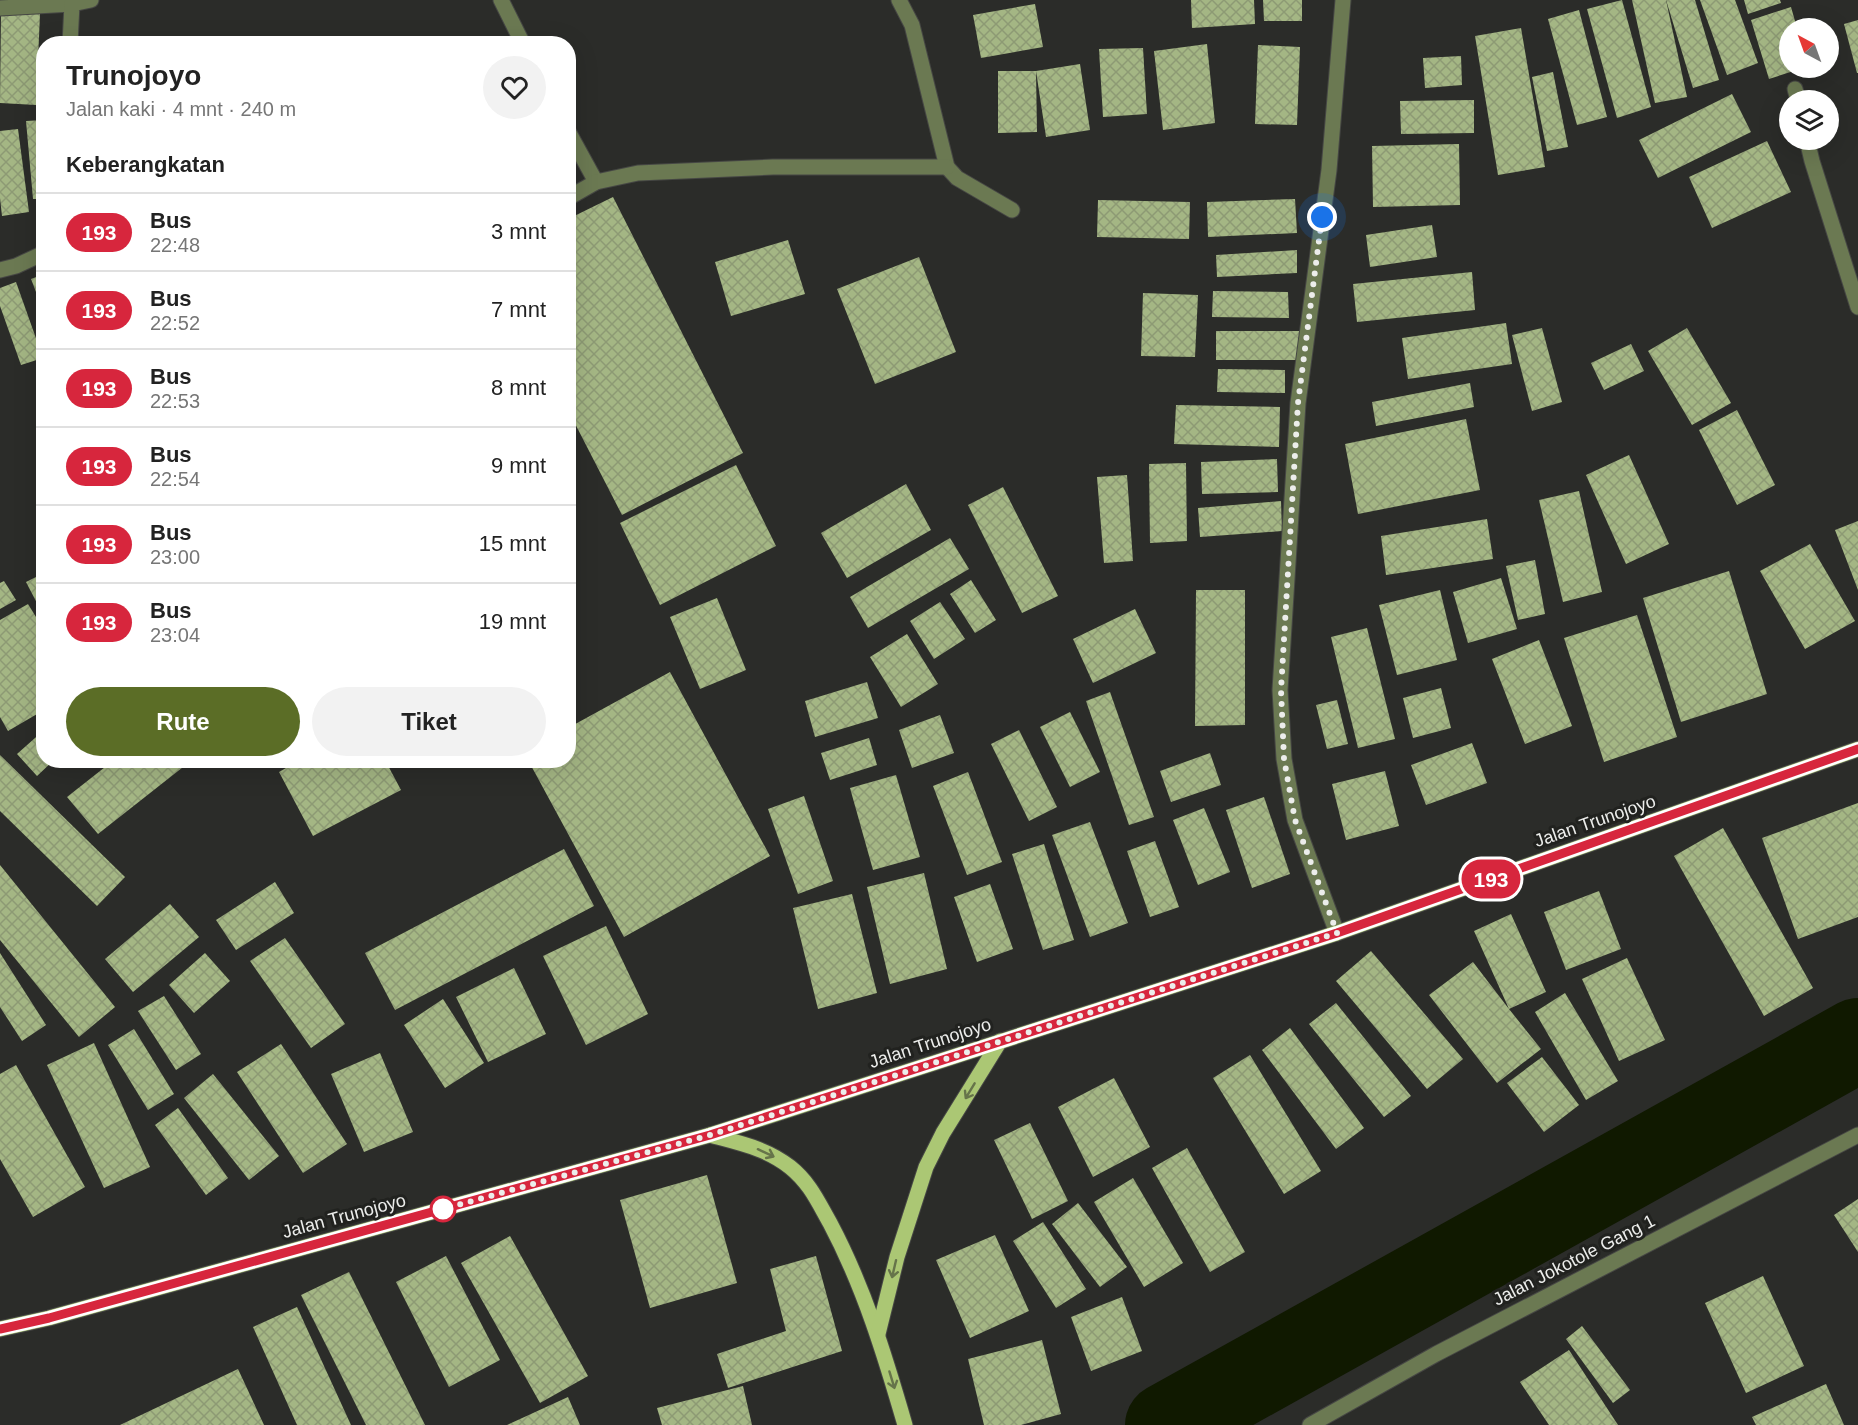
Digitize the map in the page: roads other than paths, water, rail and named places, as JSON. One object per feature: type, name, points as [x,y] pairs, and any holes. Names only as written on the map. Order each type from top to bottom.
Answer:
[{"type":"main road","name":"Jalan Trunojoyo","points":[[0,1329],[49,1318],[710,1135],[1337,933],[1858,749]]},
{"type":"main road","points":[[878,1334],[897,1257],[926,1167],[943,1132],[1000,1041]]},
{"type":"main road","points":[[710,1135],[766,1151],[791,1168],[810,1187],[840,1242],[878,1334],[905,1425]]},
{"type":"street","points":[[0,8],[72,4],[91,0]]},
{"type":"street","points":[[501,0],[519,36]]},
{"type":"street","points":[[899,0],[912,25],[947,166],[957,178],[1012,210]]},
{"type":"street","points":[[1337,933],[1295,820],[1284,759],[1281,690],[1298,403],[1329,170],[1343,0]]},
{"type":"street","points":[[70,36],[72,4]]},
{"type":"street","points":[[576,146],[596,182]]},
{"type":"street","points":[[1809,150],[1858,307]]},
{"type":"street","points":[[576,193],[596,182],[638,173],[773,167],[947,166]]},
{"type":"street","points":[[0,270],[36,257]]},
{"type":"street","name":"Jalan Jokotole Gang 1","points":[[1310,1425],[1436,1354],[1858,1135]]},
{"type":"waterway","points":[[1167,1425],[1858,1040]]}]
